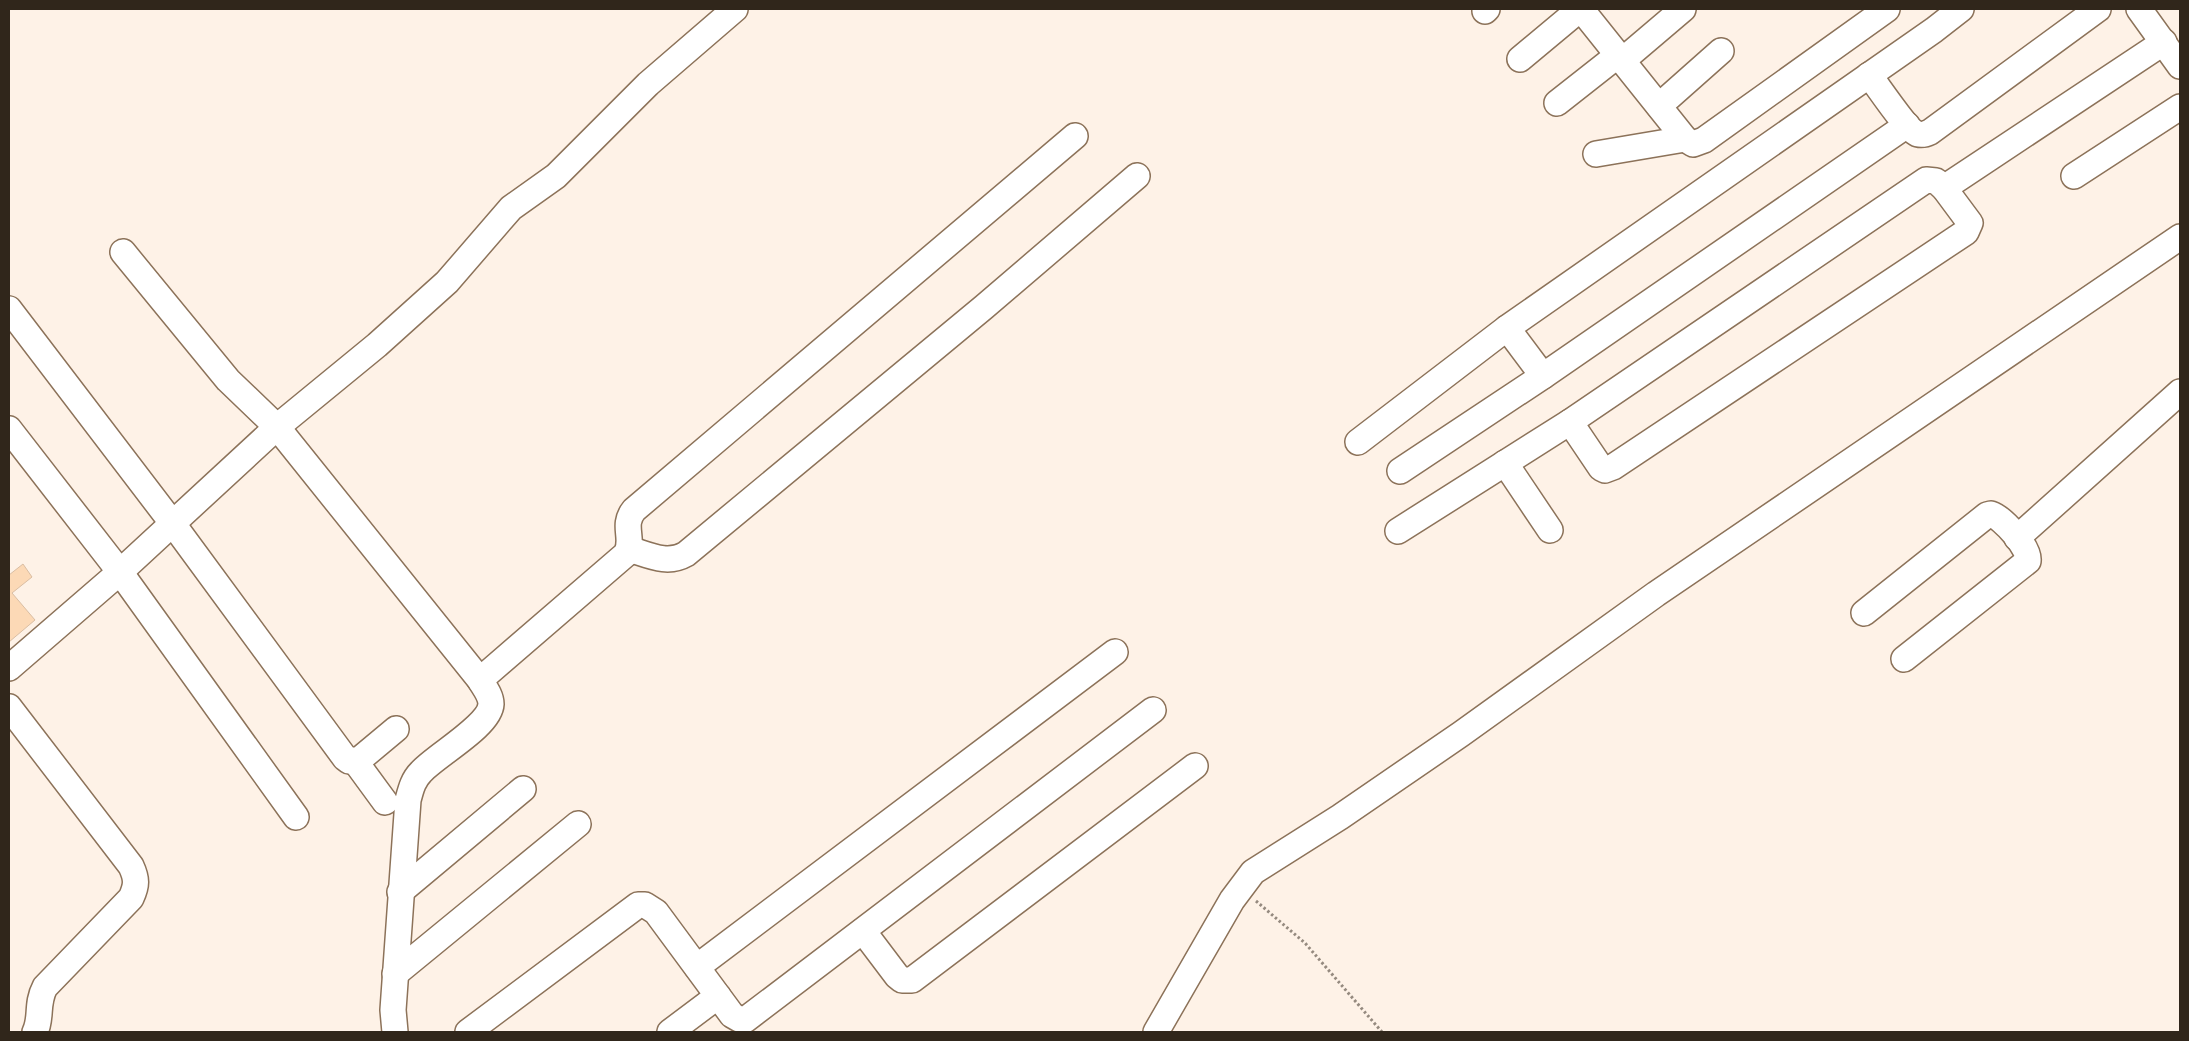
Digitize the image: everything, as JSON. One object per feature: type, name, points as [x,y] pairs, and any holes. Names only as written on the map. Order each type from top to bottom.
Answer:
[{"type":"street","points":[[9,666],[120,572],[278,428],[377,345],[440,288],[466,262],[511,208],[556,176],[648,84],[735,9]]},
{"type":"street","points":[[1557,103],[1621,58],[1683,9]]},
{"type":"street","points":[[1520,59],[1585,10],[1685,139],[1693,144],[1704,140],[1888,9]]},
{"type":"street","points":[[1358,442],[1507,328],[1934,30],[1961,9]]},
{"type":"street","points":[[1869,75],[1907,125],[1918,134],[1930,132],[2098,9]]},
{"type":"street","points":[[1944,188],[2175,55],[2139,9]]},
{"type":"street","points":[[1659,106],[1721,51]]},
{"type":"street","points":[[2074,176],[2180,107]]},
{"type":"street","points":[[1400,471],[1543,376],[1907,125]]},
{"type":"street","points":[[480,680],[626,554],[629,549],[627,522],[634,510],[1075,136]]},
{"type":"street","points":[[1596,154],[1685,139]]},
{"type":"street","points":[[629,549],[667,560],[673,560],[686,554],[984,307],[1137,176]]},
{"type":"street","points":[[1398,531],[1570,422],[1926,180],[1936,180],[1970,223],[1966,232],[1613,467],[1605,470],[1601,468],[1570,422]]},
{"type":"street","points":[[1156,1032],[1240,888],[1253,872],[1340,817],[1656,594],[2180,237]]},
{"type":"street","points":[[123,252],[228,380],[278,428],[480,680],[491,699],[488,714],[482,722],[421,771],[411,786],[408,800],[400,892],[393,1010],[395,1032]]},
{"type":"street","points":[[9,308],[173,524],[345,758],[349,762],[360,759],[396,729]]},
{"type":"street","points":[[1507,328],[1543,376]]},
{"type":"street","points":[[2017,538],[2180,392]]},
{"type":"street","points":[[9,429],[120,572],[296,817]]},
{"type":"street","points":[[1505,463],[1550,530]]},
{"type":"street","points":[[1864,613],[1987,515],[1991,514],[2002,520],[2017,538],[2028,556],[2024,565],[1904,660]]},
{"type":"street","points":[[697,968],[1115,652]]},
{"type":"street","points":[[9,707],[131,866],[136,876],[136,887],[131,898],[45,987],[38,1005],[38,1021],[35,1032]]},
{"type":"street","points":[[468,1032],[638,905],[645,905],[656,912],[732,1015],[738,1019],[745,1020],[1153,710]]},
{"type":"street","points":[[355,761],[385,802]]},
{"type":"street","points":[[864,931],[897,976],[902,980],[912,980],[1195,766]]},
{"type":"street","points":[[400,892],[523,789]]},
{"type":"street","points":[[395,974],[578,824]]},
{"type":"street","points":[[670,1032],[718,996]]},
{"type":"path","points":[[1240,888],[1305,943],[1382,1032]]},
{"type":"building","points":[[23,564],[32,577],[12,593],[35,620],[9,642],[9,575]]}]
